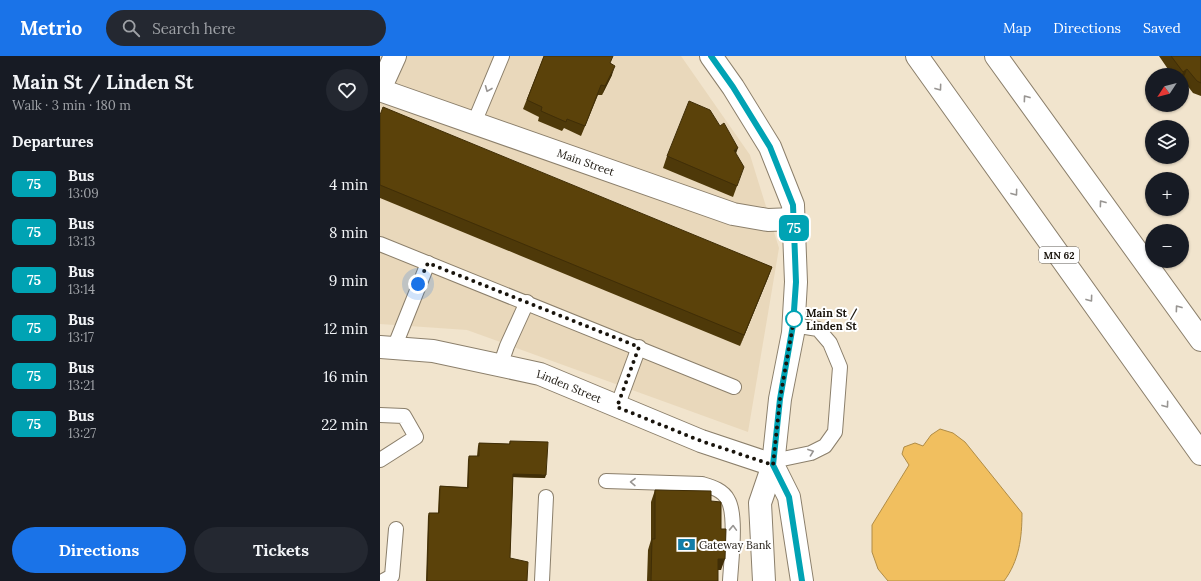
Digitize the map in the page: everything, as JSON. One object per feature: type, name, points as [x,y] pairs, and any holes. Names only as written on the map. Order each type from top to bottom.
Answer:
[{"type":"main road","name":"Main Street","points":[[395,56],[380,89],[733,214],[768,220],[794,219]]},
{"type":"main road","points":[[711,56],[733,87],[770,147],[793,205],[796,282],[793,325],[780,399],[773,463],[760,503],[764,581]]},
{"type":"main road","name":"MN 62","points":[[916,56],[1201,454]]},
{"type":"main road","points":[[996,56],[1201,340]]},
{"type":"main road","name":"Linden Street","points":[[387,348],[433,350],[540,374],[701,441],[773,463]]},
{"type":"main road","points":[[773,463],[789,497],[802,581]]},
{"type":"lane","points":[[474,123],[502,56]]},
{"type":"lane","points":[[380,244],[639,347],[734,387]]},
{"type":"lane","points":[[387,348],[428,263]]},
{"type":"lane","points":[[500,366],[506,346],[527,302]]},
{"type":"lane","points":[[773,463],[811,453],[825,446],[835,432],[840,367],[830,343],[818,329],[793,325]]},
{"type":"lane","points":[[617,407],[639,347]]},
{"type":"lane","points":[[380,416],[404,416],[416,437],[380,460]]},
{"type":"lane","points":[[606,481],[702,484],[716,488],[728,500],[733,518],[730,581]]},
{"type":"lane","points":[[542,581],[546,497]]},
{"type":"lane","points":[[383,581],[392,576],[396,529]]},
{"type":"shaded area","points":[[380,56],[681,56],[750,155],[779,248],[748,432],[467,330],[380,324]]},
{"type":"shaded area","points":[[940,429],[953,433],[965,442],[1022,513],[1019,549],[1013,565],[1004,581],[888,581],[878,569],[872,552],[872,525],[909,465],[902,454],[904,447],[915,443],[923,446],[931,435]]},
{"type":"building","points":[[544,56],[613,56],[610,63],[615,66],[605,86],[601,85],[585,126],[567,119],[566,122],[541,111],[542,107],[527,100]]},
{"type":"building","points":[[1171,56],[1201,56],[1201,83],[1197,81],[1189,71],[1189,68],[1180,68]]},
{"type":"building","points":[[689,101],[710,110],[720,126],[724,123],[738,148],[734,150],[744,167],[737,186],[667,156]]},
{"type":"building","points":[[383,107],[772,267],[744,335],[380,185],[380,115]]},
{"type":"building","points":[[510,441],[548,442],[546,475],[513,474],[510,558],[528,562],[527,581],[427,581],[429,513],[439,513],[440,486],[468,488],[469,456],[479,456],[479,443],[510,444]]},
{"type":"building","name":"Gateway Bank","points":[[655,490],[711,491],[711,501],[721,502],[721,529],[726,529],[725,559],[718,559],[718,581],[651,581],[652,539],[655,539]]},
{"type":"bus line","name":"75","points":[[711,56],[733,87],[770,147],[793,205],[796,282],[793,325],[780,399],[773,465],[789,497],[802,581]]},
{"type":"place","name":"Main St / Linden St","points":[[794,319]]},
{"type":"place","name":"Gateway Bank","points":[[686,545]]},
{"type":"route","points":[[418,284],[428,263],[639,347],[617,407],[701,441],[773,465],[780,399],[794,319]]}]
